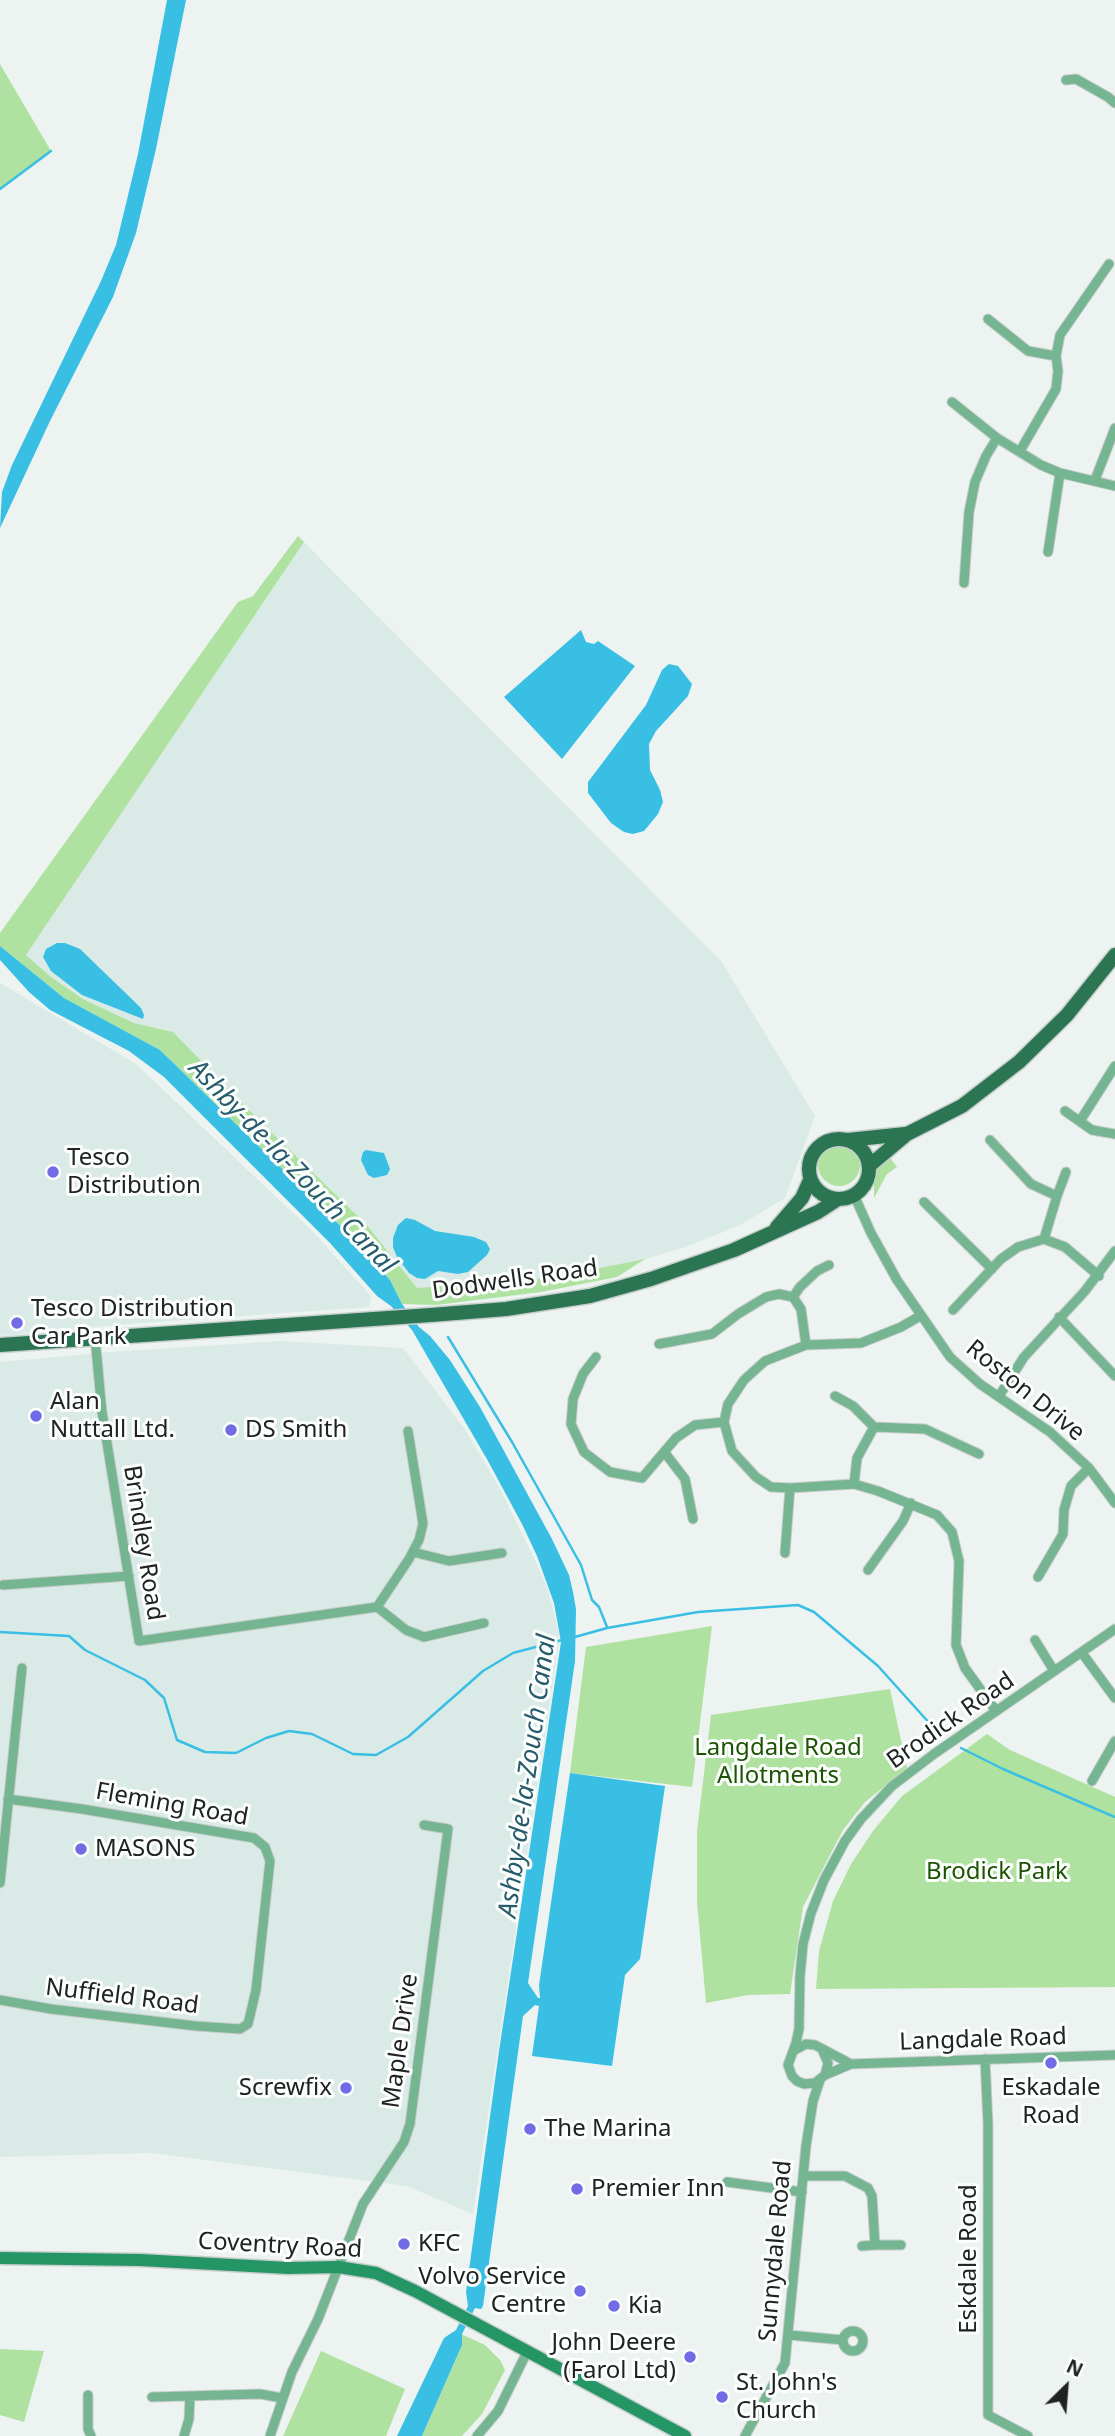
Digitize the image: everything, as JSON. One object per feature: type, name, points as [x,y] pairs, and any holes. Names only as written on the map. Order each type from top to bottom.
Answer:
[{"type":"main road","points":[[869,1166],[906,1134],[962,1106],[1020,1062],[1067,1015],[1115,955]]},
{"type":"main road","points":[[848,1140],[862,1149],[869,1166],[866,1182],[854,1195],[838,1199],[821,1194],[810,1180],[808,1170],[814,1151],[829,1140],[906,1134]]},
{"type":"main road","name":"Dodwells Road","points":[[774,1231],[802,1198],[810,1180]]},
{"type":"main road","name":"Dodwells Road","points":[[0,1345],[506,1309],[590,1296],[651,1279],[734,1250],[818,1212],[838,1199]]},
{"type":"main road","name":"Coventry Road","points":[[0,2258],[140,2260],[288,2268],[338,2267],[376,2273],[408,2287],[685,2436]]},
{"type":"street","points":[[1066,80],[1076,79],[1115,103]]},
{"type":"street","points":[[1020,451],[1056,389],[1056,356],[1060,335],[1109,264]]},
{"type":"street","points":[[988,319],[1028,351],[1056,356]]},
{"type":"street","points":[[952,402],[998,438],[1041,465],[1115,486]]},
{"type":"street","points":[[1095,480],[1115,428]]},
{"type":"street","points":[[964,583],[969,512],[975,482],[986,456],[998,438]]},
{"type":"street","points":[[1048,552],[1060,472]]},
{"type":"street","points":[[1080,1121],[1115,1066]]},
{"type":"street","points":[[1065,1111],[1092,1130],[1115,1134]]},
{"type":"street","points":[[990,1140],[1031,1184],[1057,1196]]},
{"type":"street","points":[[1044,1240],[1066,1172]]},
{"type":"street","name":"Roston Drive","points":[[854,1195],[871,1233],[920,1316],[950,1357],[980,1384],[1050,1432],[1089,1468],[1115,1503]]},
{"type":"street","points":[[924,1202],[992,1269]]},
{"type":"street","points":[[953,1310],[1001,1259],[1018,1247],[1044,1240],[1065,1247],[1099,1276]]},
{"type":"street","points":[[999,1396],[1024,1357],[1099,1276],[1115,1251]]},
{"type":"street","points":[[793,1297],[817,1271],[829,1265]]},
{"type":"street","points":[[659,1344],[712,1334],[737,1314],[766,1297],[779,1294],[793,1297],[801,1309],[806,1345]]},
{"type":"street","points":[[920,1316],[861,1343],[806,1345],[765,1362],[744,1380],[728,1404],[724,1422],[732,1451],[756,1477],[771,1487],[854,1483],[937,1515],[952,1532],[959,1561],[956,1645],[965,1668],[996,1711]]},
{"type":"street","points":[[1059,1317],[1115,1376]]},
{"type":"street","name":"Brindley Road","points":[[95,1337],[102,1412],[139,1641],[377,1607]]},
{"type":"street","points":[[596,1357],[583,1374],[573,1399],[571,1424],[583,1452],[610,1472],[642,1478],[676,1438],[695,1425],[724,1422]]},
{"type":"street","points":[[835,1396],[853,1406],[874,1427],[925,1429],[979,1454]]},
{"type":"street","points":[[854,1483],[857,1458],[874,1427]]},
{"type":"street","points":[[408,1431],[423,1524],[413,1552],[377,1607],[405,1630],[424,1637],[484,1623]]},
{"type":"street","points":[[665,1453],[685,1479],[693,1519]]},
{"type":"street","points":[[1038,1577],[1063,1534],[1064,1510],[1071,1486],[1089,1468]]},
{"type":"street","points":[[785,1553],[790,1488]]},
{"type":"street","points":[[868,1570],[902,1521],[911,1503]]},
{"type":"street","points":[[413,1552],[449,1561],[502,1553]]},
{"type":"street","points":[[3,1585],[129,1576]]},
{"type":"street","name":"Brodick Road","points":[[792,2053],[799,2029],[803,1944],[811,1913],[824,1880],[860,1819],[892,1786],[934,1754],[1115,1629]]},
{"type":"street","points":[[1035,1640],[1054,1671]]},
{"type":"street","points":[[1082,1653],[1115,1698]]},
{"type":"street","points":[[0,1883],[3,1831],[22,1668]]},
{"type":"street","points":[[1092,1781],[1115,1741]]},
{"type":"street","name":"Fleming Road","points":[[8,1799],[254,1838],[262,1843],[270,1861],[256,1990],[248,2024],[240,2029]]},
{"type":"street","name":"Maple Drive","points":[[338,2267],[363,2204],[404,2142],[410,2124],[448,1829],[424,1825]]},
{"type":"street","name":"Nuffield Road","points":[[0,2000],[51,2009],[240,2029]]},
{"type":"street","name":"Brodick Road","points":[[799,2029],[806,2044]]},
{"type":"street","points":[[806,2044],[821,2049],[828,2063],[822,2078],[808,2084],[797,2081],[788,2065],[796,2048],[806,2044]]},
{"type":"street","name":"Langdale Road","points":[[821,2049],[851,2064]]},
{"type":"street","name":"Langdale Road","points":[[822,2078],[851,2064],[1115,2055]]},
{"type":"street","name":"Eskdale Road","points":[[985,2059],[988,2124],[988,2414],[1028,2436]]},
{"type":"street","name":"Sunnydale Road","points":[[745,2436],[785,2362],[813,2101],[822,2078]]},
{"type":"street","name":"Sunnydale Road","points":[[808,2084],[813,2101]]},
{"type":"street","points":[[804,2176],[845,2176],[868,2188],[873,2196],[875,2245]]},
{"type":"street","points":[[727,2182],[802,2192]]},
{"type":"street","points":[[862,2246],[901,2245]]},
{"type":"street","points":[[270,2436],[292,2372],[318,2319],[338,2267]]},
{"type":"street","points":[[789,2335],[843,2340]]},
{"type":"street","points":[[477,2436],[498,2411],[527,2352]]},
{"type":"street","points":[[88,2395],[88,2429],[91,2436]]},
{"type":"street","points":[[152,2397],[260,2395],[282,2399]]},
{"type":"street","points":[[184,2436],[189,2419],[190,2396]]},
{"type":"shaded area","points":[[304,542],[721,961],[815,1116],[785,1198],[740,1225],[686,1247],[645,1259],[549,1278],[417,1288],[366,1224],[173,1032],[134,1023],[83,999],[51,977],[26,955]]},
{"type":"shaded area","points":[[0,983],[136,1064],[312,1231],[371,1296],[369,1307],[0,1336]]},
{"type":"shaded area","points":[[281,1341],[403,1348],[466,1431],[500,1489],[547,1588],[555,1617],[558,1648],[473,2214],[407,2186],[152,2153],[0,2157],[0,1362]]},
{"type":"green space","points":[[0,64],[51,151],[0,190]]},
{"type":"green space","points":[[298,536],[304,542],[26,955],[51,977],[83,999],[134,1023],[173,1032],[366,1224],[417,1288],[549,1278],[645,1259],[617,1277],[541,1292],[436,1305],[402,1304],[390,1280],[354,1239],[160,1050],[64,998],[0,946],[0,933],[238,602],[253,596]]},
{"type":"green space","points":[[839,1144],[854,1150],[860,1165],[854,1180],[839,1186],[824,1180],[818,1165],[824,1150]]},
{"type":"green space","points":[[887,1154],[897,1167],[887,1174],[874,1198],[874,1171]]},
{"type":"green space","points":[[712,1626],[692,1787],[570,1773],[586,1647]]},
{"type":"green space","name":"Langdale Road Allotments","points":[[890,1689],[907,1768],[865,1802],[843,1830],[803,1907],[790,1994],[748,1995],[706,2003],[697,1902],[697,1831],[711,1715]]},
{"type":"green space","name":"Brodick Park","points":[[987,1734],[1010,1750],[1115,1797],[1115,1987],[816,1989],[819,1951],[833,1901],[851,1864],[873,1831],[902,1796]]},
{"type":"green space","points":[[461,2334],[485,2345],[500,2360],[505,2370],[482,2414],[462,2436],[422,2436],[462,2345]]},
{"type":"green space","points":[[0,2349],[44,2351],[24,2422],[0,2415]]},
{"type":"green space","points":[[321,2351],[405,2389],[386,2436],[283,2436]]},
{"type":"water","points":[[167,0],[186,0],[136,233],[113,297],[50,421],[0,528],[2,492],[12,465],[116,245],[138,154]]},
{"type":"water","points":[[581,630],[586,642],[594,644],[598,641],[635,666],[562,759],[504,697]]},
{"type":"water","points":[[669,664],[678,666],[692,684],[688,696],[656,731],[649,744],[650,770],[663,802],[658,814],[644,831],[633,834],[624,832],[611,823],[588,793],[588,782],[646,705],[662,670]]},
{"type":"water","points":[[57,943],[80,949],[141,1008],[143,1019],[82,995],[51,971],[43,957],[46,949]]},
{"type":"water","points":[[0,946],[64,998],[160,1050],[354,1239],[390,1280],[402,1304],[419,1327],[450,1360],[480,1407],[552,1539],[569,1575],[573,1592],[576,1609],[575,1661],[528,1983],[538,1998],[570,1773],[665,1786],[640,1959],[625,1975],[612,2066],[532,2056],[539,2006],[535,2005],[523,2016],[483,2306],[481,2309],[475,2308],[462,2334],[462,2345],[422,2436],[397,2436],[444,2338],[456,2330],[468,2306],[466,2292],[499,2051],[561,1642],[554,1603],[522,1524],[412,1330],[391,1306],[377,1296],[330,1243],[164,1077],[129,1051],[50,1010],[29,992],[0,960]]},
{"type":"water","points":[[366,1150],[384,1153],[390,1169],[387,1175],[374,1178],[368,1175],[361,1160]]},
{"type":"water","points":[[406,1218],[435,1231],[474,1237],[486,1242],[490,1249],[468,1272],[458,1274],[438,1271],[425,1279],[417,1278],[409,1273],[393,1247],[398,1225]]},
{"type":"waterway","points":[[0,189],[51,151]]},
{"type":"waterway","points":[[448,1337],[512,1442],[581,1565],[592,1600],[599,1607],[607,1627]]},
{"type":"waterway","name":"Ashby-de-la-Zouch Canal","points":[[575,1637],[607,1628],[698,1612],[798,1605],[814,1612],[878,1666],[941,1736]]},
{"type":"waterway","name":"Ashby-de-la-Zouch Canal","points":[[0,1632],[69,1636],[85,1650],[145,1680],[164,1698],[177,1740],[205,1752],[236,1753],[266,1738],[289,1731],[312,1734],[353,1754],[376,1755],[408,1737],[483,1671],[513,1653],[562,1640]]},
{"type":"waterway","points":[[961,1748],[1115,1817]]},
{"type":"place","name":"Tesco Distribution","points":[[53,1172]]},
{"type":"place","name":"Tesco Distribution Car Park","points":[[17,1323]]},
{"type":"place","name":"Alan Nuttall Ltd.","points":[[36,1416]]},
{"type":"place","name":"DS Smith","points":[[231,1430]]},
{"type":"place","name":"MASONS","points":[[81,1849]]},
{"type":"place","name":"Eskadale Road","points":[[1051,2063]]},
{"type":"place","name":"Screwfix","points":[[346,2088]]},
{"type":"place","name":"The Marina","points":[[530,2129]]},
{"type":"place","name":"Premier Inn","points":[[577,2189]]},
{"type":"place","name":"KFC","points":[[404,2244]]},
{"type":"place","name":"Volvo Service Centre","points":[[580,2291]]},
{"type":"place","name":"Kia","points":[[614,2306]]},
{"type":"place","name":"John Deere (Farol Ltd)","points":[[690,2357]]},
{"type":"place","name":"St. John's Church","points":[[722,2397]]}]
